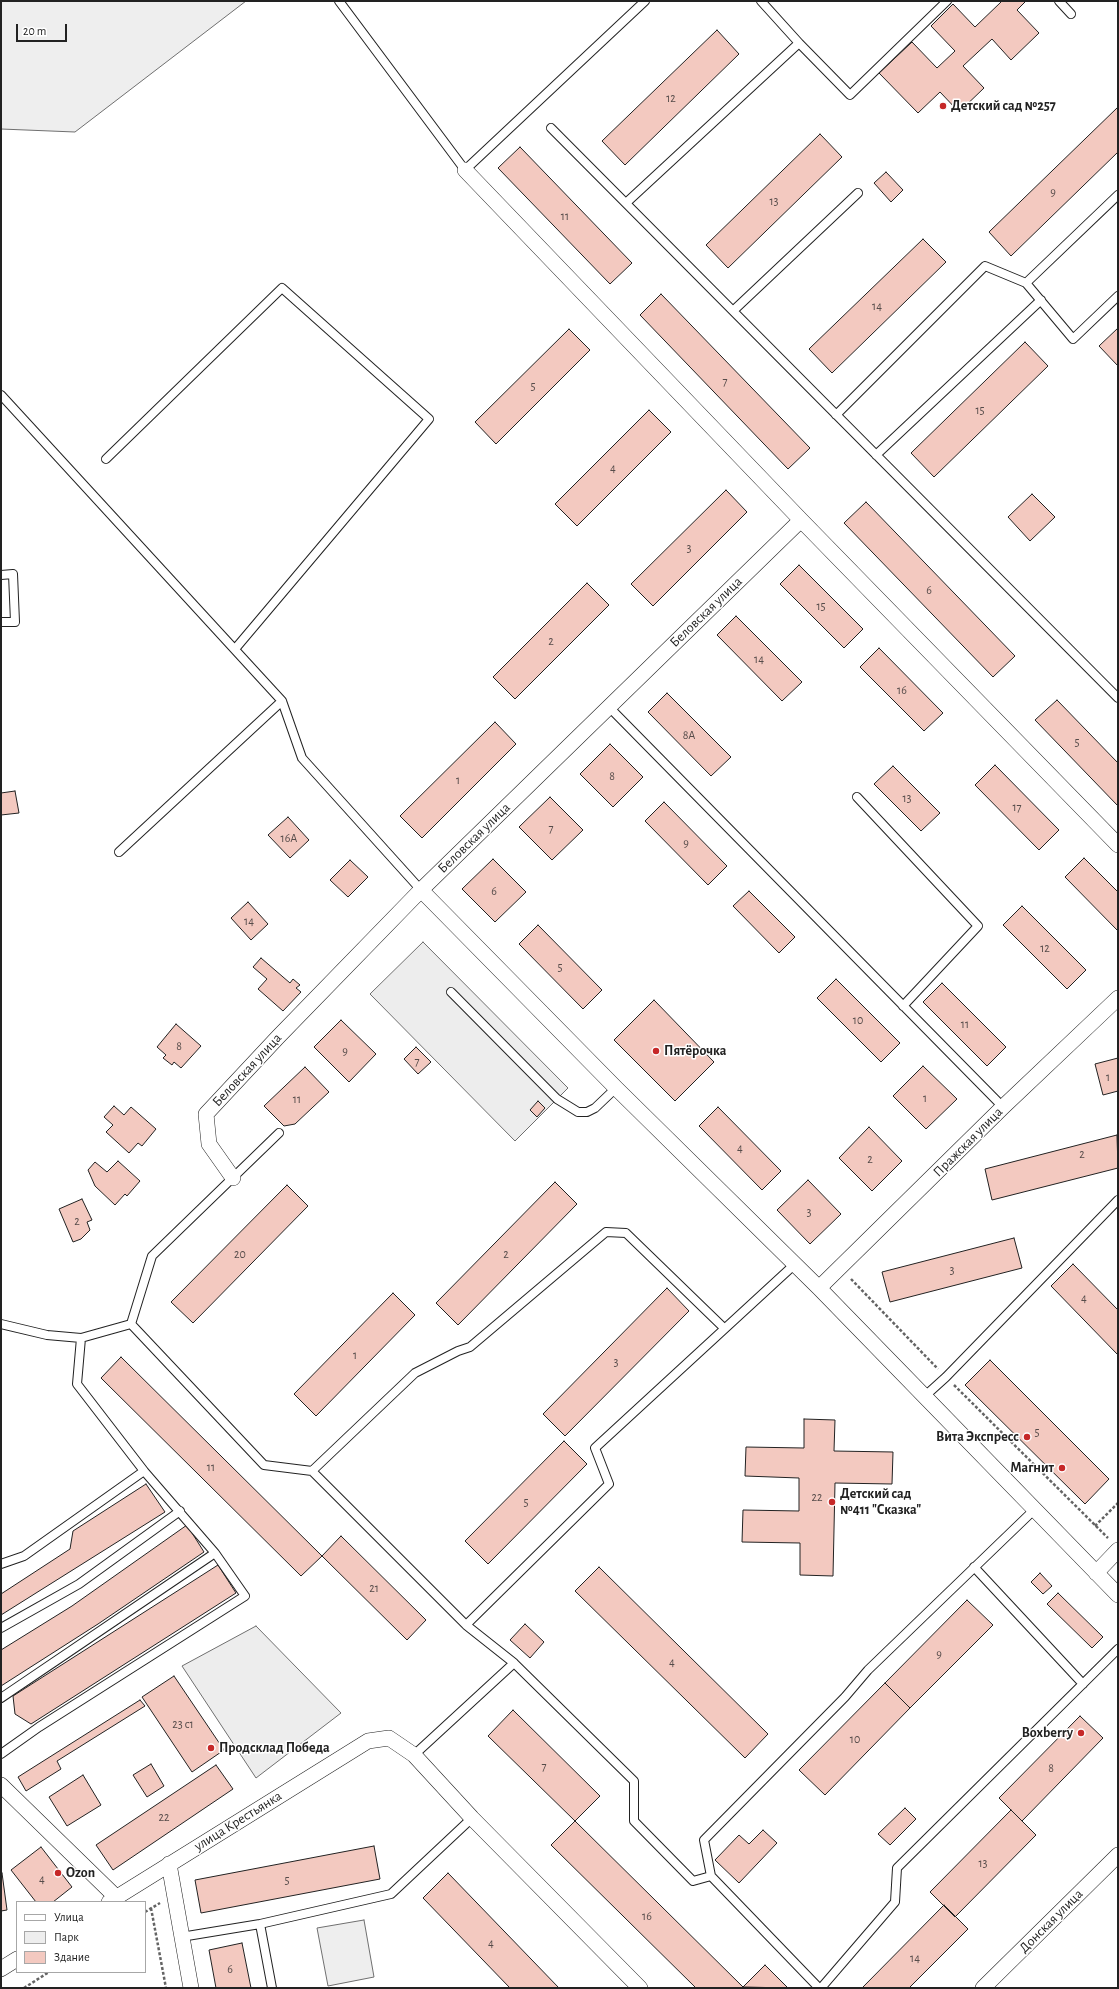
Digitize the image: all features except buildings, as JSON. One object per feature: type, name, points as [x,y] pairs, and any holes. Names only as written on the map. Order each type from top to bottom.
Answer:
[{"type":"street","points":[[465,170],[801,520],[1118,845]]},
{"type":"street","name":"Беловская улица","points":[[233,1178],[209,1144],[206,1114],[278,1037],[421,890],[608,706],[801,520]]},
{"type":"street","points":[[421,890],[616,1088],[819,1288],[1118,1595]]},
{"type":"street","name":"Пражская улица","points":[[819,1288],[1002,1107],[1118,998]]},
{"type":"street","points":[[1096,1573],[1113,1545]]},
{"type":"street","name":"улица Крестьянка","points":[[112,1900],[368,1741],[389,1738],[414,1755]]},
{"type":"street","points":[[414,1755],[472,1818],[640,1988]]},
{"type":"street","points":[[1,1785],[112,1900]]},
{"type":"street","name":"Донская улица","points":[[983,1988],[1118,1855]]},
{"type":"street","points":[[169,1864],[191,1988]]},
{"type":"street","points":[[1,1969],[16,1960]]},
{"type":"lane","points":[[340,1],[465,170],[645,1]]},
{"type":"lane","points":[[761,1],[799,43],[850,95],[947,1]]},
{"type":"lane","points":[[1059,1],[1072,14]]},
{"type":"lane","points":[[626,203],[799,43]]},
{"type":"lane","points":[[551,128],[734,310],[836,415],[1118,698]]},
{"type":"lane","points":[[734,310],[858,193]]},
{"type":"lane","points":[[1026,283],[1118,195]]},
{"type":"lane","points":[[836,415],[985,266],[1026,283],[1074,339],[1118,296]]},
{"type":"lane","points":[[106,459],[282,288],[429,419],[235,649]]},
{"type":"lane","points":[[876,454],[1041,300]]},
{"type":"lane","points":[[1,395],[282,701],[302,758],[421,890]]},
{"type":"lane","points":[[1,574],[14,574],[15,622],[1,622]]},
{"type":"lane","points":[[119,852],[282,701]]},
{"type":"lane","points":[[608,706],[1002,1107]]},
{"type":"lane","points":[[857,797],[978,926],[903,1006]]},
{"type":"lane","points":[[451,992],[557,1099],[578,1112],[587,1112],[595,1108],[616,1088]]},
{"type":"lane","points":[[131,1324],[152,1256],[279,1133]]},
{"type":"lane","points":[[924,1396],[946,1377],[1118,1200]]},
{"type":"lane","points":[[312,1471],[415,1373],[458,1351],[470,1347],[606,1232],[626,1233],[724,1328]]},
{"type":"lane","points":[[466,1625],[609,1484],[595,1448],[795,1264]]},
{"type":"lane","points":[[1,1324],[47,1335],[81,1338],[131,1324]]},
{"type":"lane","points":[[131,1324],[264,1465],[312,1471],[466,1625],[514,1663],[634,1782],[634,1821],[693,1881],[711,1876]]},
{"type":"lane","points":[[1,1754],[39,1727],[245,1596],[215,1553],[144,1471],[77,1384],[81,1338]]},
{"type":"lane","points":[[1,1564],[24,1556],[144,1471]]},
{"type":"lane","points":[[1034,1509],[868,1670],[845,1697],[704,1840],[711,1876],[820,1988],[895,1902],[897,1868],[1118,1649]]},
{"type":"lane","points":[[1,1628],[79,1584],[180,1511]]},
{"type":"lane","points":[[1,1698],[215,1553]]},
{"type":"lane","points":[[974,1567],[1083,1684]]},
{"type":"lane","points":[[414,1755],[514,1663]]},
{"type":"lane","points":[[182,1937],[260,1924],[391,1894],[472,1818]]},
{"type":"lane","points":[[260,1924],[272,1988]]},
{"type":"path","points":[[840,1267],[946,1377],[1113,1545]]},
{"type":"path","points":[[1095,1526],[1118,1503]]},
{"type":"path","points":[[151,1908],[166,1988]]},
{"type":"path","points":[[24,1988],[47,1973]]},
{"type":"green space","points":[[1,1],[246,1],[75,132],[1,129]]},
{"type":"green space","points":[[364,1920],[374,1977],[328,1986],[317,1928]]},
{"type":"shaded area","points":[[423,942],[568,1088],[515,1141],[370,994]]},
{"type":"shaded area","points":[[256,1626],[341,1713],[256,1778],[182,1666]]},
{"type":"place","name":"Детский сад №257","points":[[943,106]]},
{"type":"place","name":"Пятёрочка","points":[[656,1051]]},
{"type":"place","name":"Вита Экспресс","points":[[1027,1437]]},
{"type":"place","name":"Магнит","points":[[1062,1468]]},
{"type":"place","name":"Детский сад №411 \"Сказка\"","points":[[832,1502]]},
{"type":"place","name":"Boxberry","points":[[1081,1733]]},
{"type":"place","name":"Продсклад Победа","points":[[211,1748]]},
{"type":"place","name":"Ozon","points":[[58,1873]]}]
